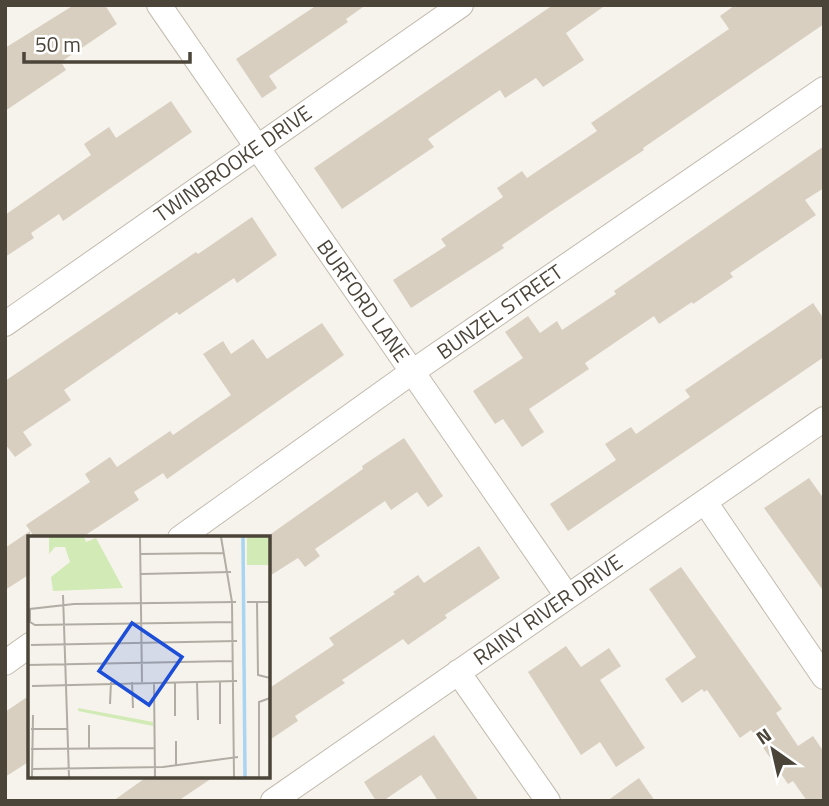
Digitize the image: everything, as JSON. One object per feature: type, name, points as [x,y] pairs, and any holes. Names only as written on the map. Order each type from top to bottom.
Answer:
[{"type":"street","name":"BURFORD LANE","points":[[159,5],[567,596]]},
{"type":"street","name":"TWINBROOKE DRIVE","points":[[5,324],[461,5]]},
{"type":"street","name":"BUNZEL STREET","points":[[183,536],[412,372],[824,89]]},
{"type":"street","name":"RAINY RIVER DRIVE","points":[[272,801],[824,419]]},
{"type":"street","points":[[705,502],[824,677]]},
{"type":"street","points":[[5,663],[28,646]]},
{"type":"street","points":[[458,672],[548,801]]},
{"type":"building","points":[[74,5],[105,5],[117,24],[61,62],[66,70],[5,111],[5,48]]},
{"type":"building","points":[[317,5],[366,5],[346,19],[348,22],[269,76],[277,88],[262,98],[236,59]]},
{"type":"building","points":[[553,5],[606,5],[566,33],[584,60],[543,87],[536,78],[505,98],[500,90],[428,139],[434,147],[342,209],[314,168]]},
{"type":"building","points":[[735,5],[824,5],[824,24],[502,245],[504,248],[411,308],[393,280],[446,246],[441,239],[503,197],[497,188],[522,171],[527,178],[597,131],[591,123],[729,29],[720,16]]},
{"type":"building","points":[[171,101],[192,132],[63,221],[59,214],[31,233],[34,238],[5,257],[5,215],[91,155],[84,144],[109,127],[116,138]]},
{"type":"building","points":[[824,146],[824,188],[805,200],[816,215],[730,273],[733,277],[693,304],[692,302],[659,324],[654,316],[585,363],[589,369],[529,409],[544,432],[522,447],[503,419],[495,424],[473,391],[523,358],[505,332],[528,316],[540,333],[557,321],[562,330]]},
{"type":"building","points":[[252,217],[277,255],[237,283],[234,278],[179,315],[177,312],[64,390],[71,400],[23,432],[32,445],[15,457],[5,444],[5,381]]},
{"type":"building","points":[[813,303],[824,319],[824,357],[568,531],[550,504],[616,460],[605,444],[631,427],[636,434],[690,397],[685,390]]},
{"type":"building","points":[[322,323],[344,355],[167,479],[163,473],[134,492],[139,500],[84,536],[34,536],[26,525],[90,482],[85,474],[110,457],[117,467],[170,431],[173,435],[231,395],[203,354],[223,341],[231,354],[253,339],[267,359]]},
{"type":"building","points":[[404,438],[443,496],[428,507],[417,492],[391,510],[385,501],[315,549],[320,556],[305,567],[298,558],[270,576],[268,536],[363,469],[362,466]]},
{"type":"building","points":[[809,478],[824,499],[824,592],[764,508]]},
{"type":"building","points":[[30,531],[28,575],[5,590],[5,548]]},
{"type":"building","points":[[479,546],[500,578],[445,615],[447,618],[408,645],[403,639],[342,680],[345,683],[295,716],[298,721],[270,740],[270,688],[334,645],[329,638],[395,594],[393,592],[418,575],[424,583]]},
{"type":"building","points":[[681,567],[782,709],[776,713],[798,746],[813,736],[824,752],[824,801],[807,801],[793,781],[788,784],[751,730],[740,738],[707,690],[704,692],[702,689],[682,703],[665,679],[696,657],[649,589]]},
{"type":"building","points":[[566,646],[581,667],[609,648],[621,666],[600,680],[645,748],[616,767],[600,742],[581,755],[528,672]]},
{"type":"building","points":[[28,696],[28,762],[5,777],[5,712]]},
{"type":"building","points":[[434,735],[479,801],[438,801],[421,775],[383,801],[376,801],[364,782]]},
{"type":"building","points":[[145,778],[212,778],[178,801],[113,801]]},
{"type":"building","points":[[639,778],[655,801],[607,801]]}]
